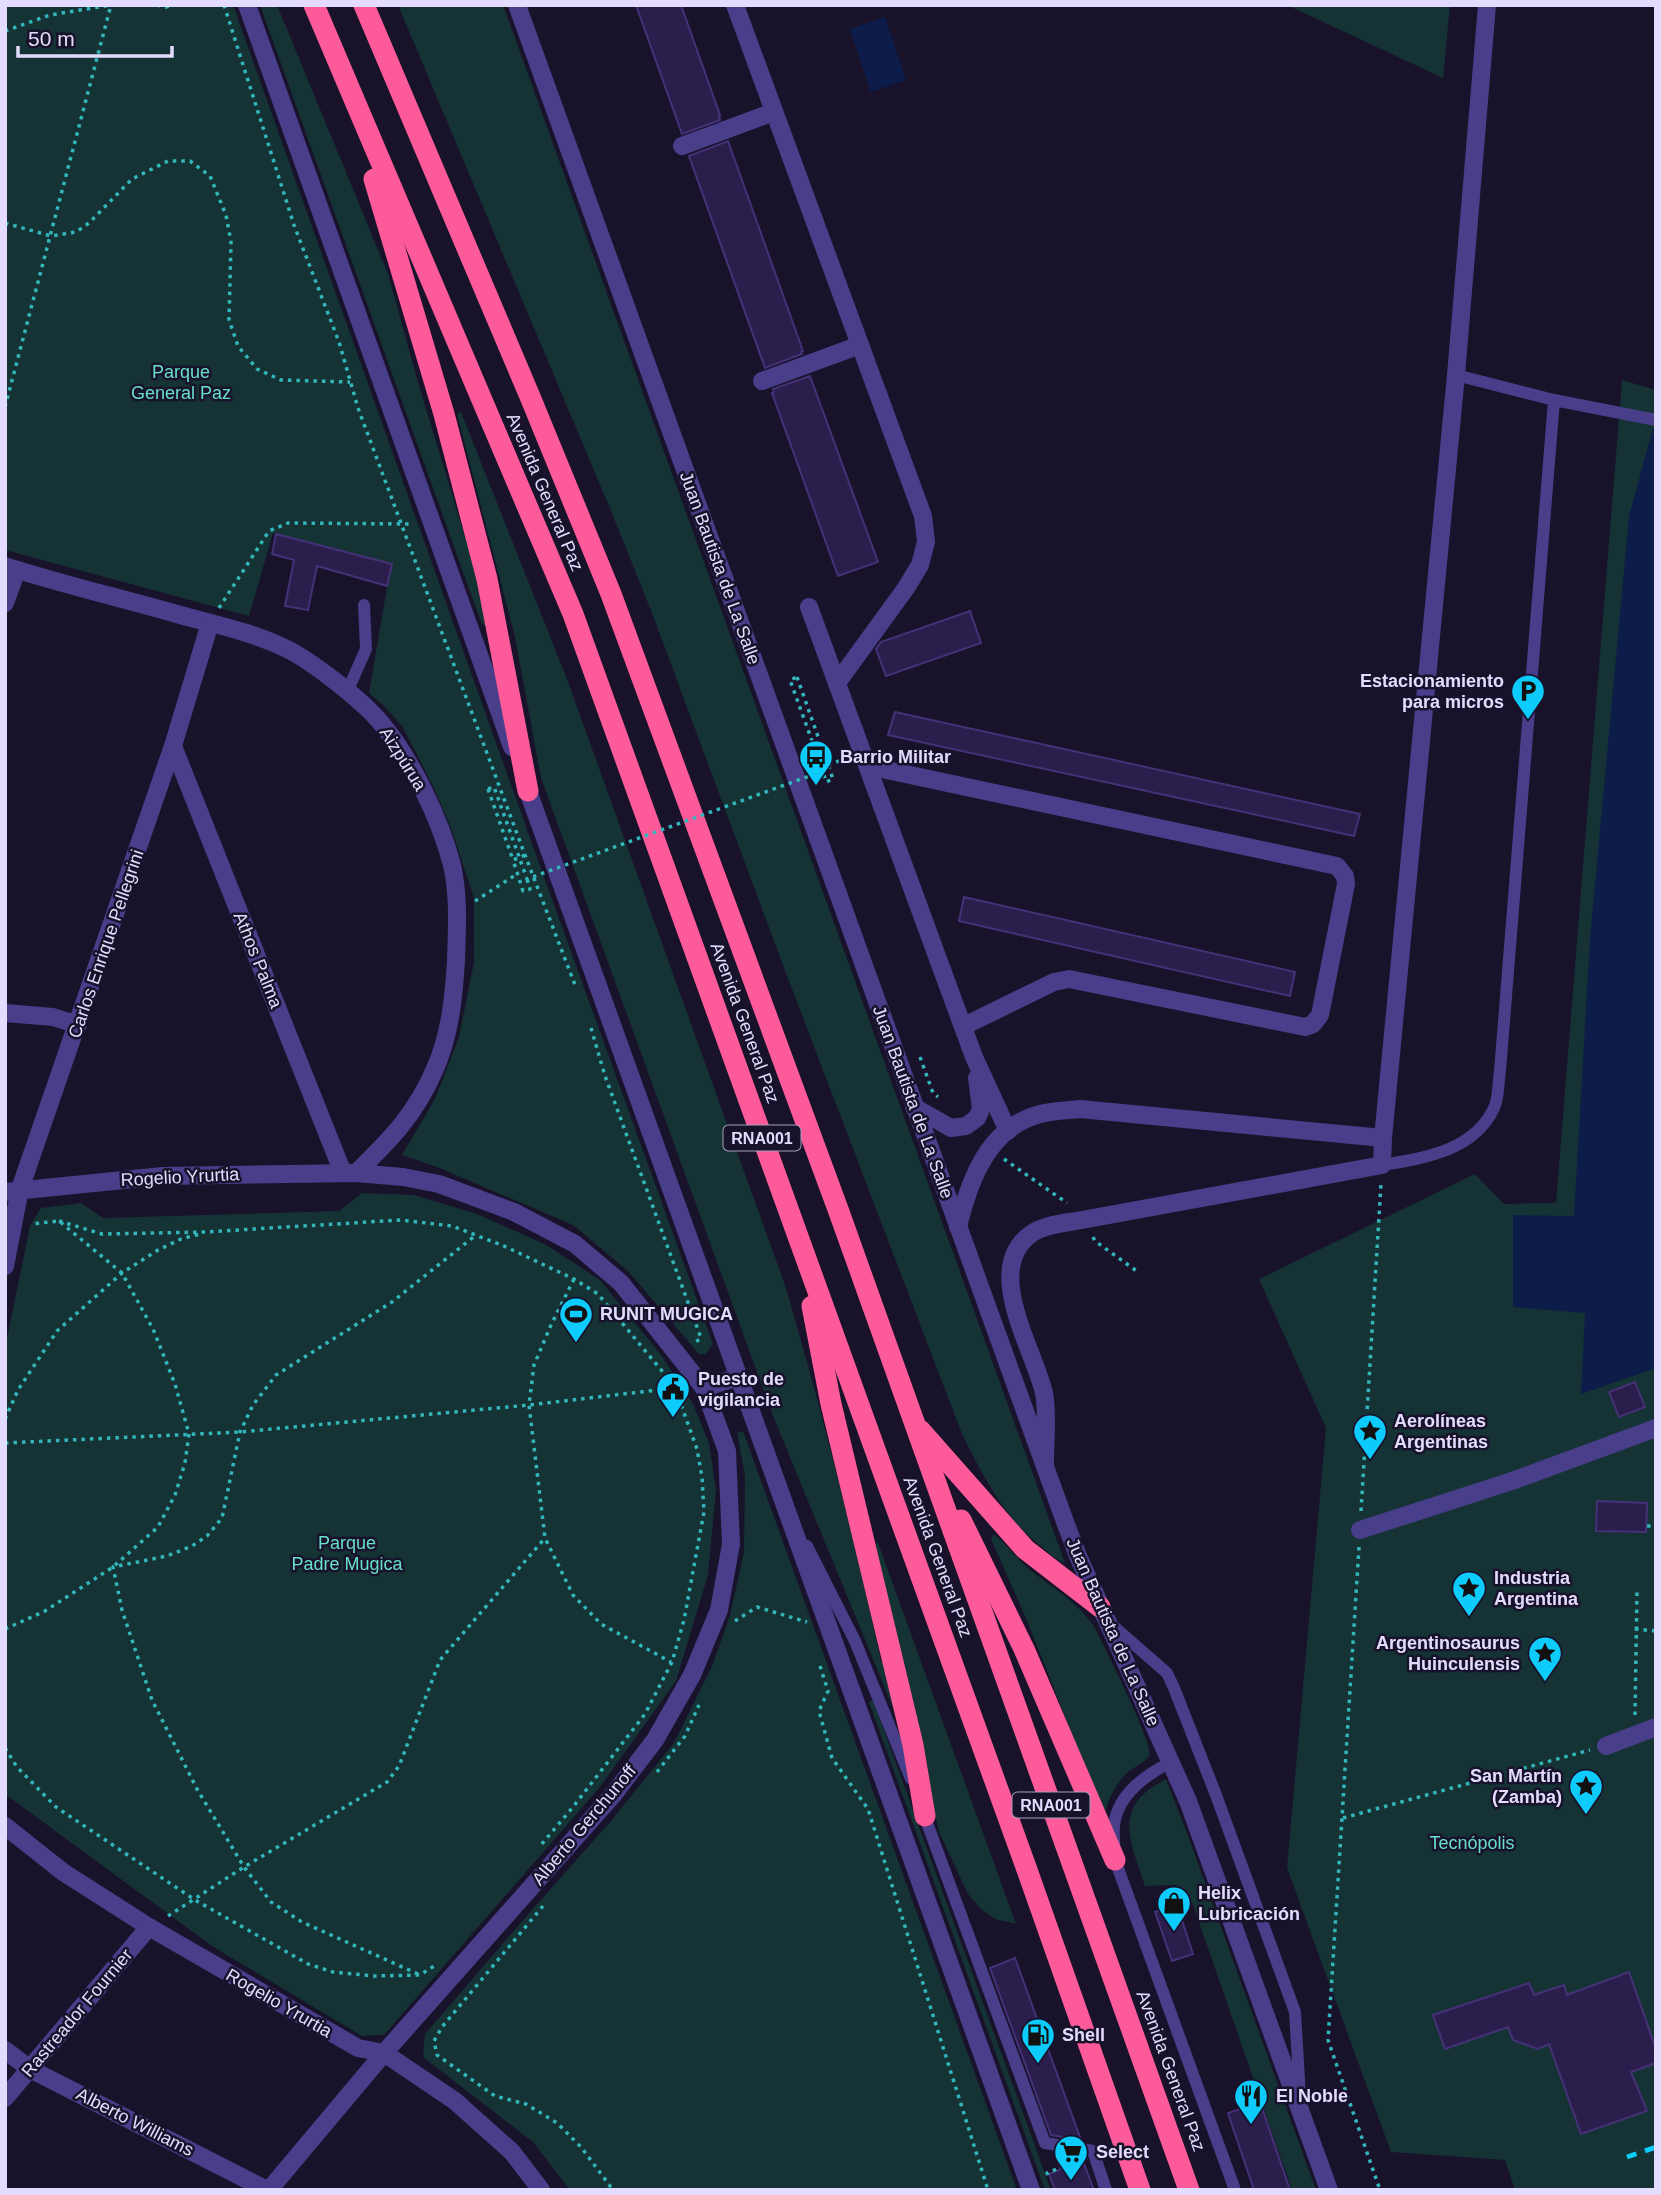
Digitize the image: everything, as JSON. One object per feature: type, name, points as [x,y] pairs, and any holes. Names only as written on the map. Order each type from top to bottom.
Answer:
[{"type":"highway","name":"Avenida General Paz","points":[[314,5],[573,614],[1021,1853],[1140,2190]]},
{"type":"highway","name":"Avenida General Paz","points":[[363,5],[611,594],[839,1212],[1189,2190]]},
{"type":"highway","points":[[352,99],[401,275],[444,414],[487,579],[528,792]]},
{"type":"highway","points":[[797,1235],[834,1417],[913,1745],[925,1816]]},
{"type":"highway","points":[[912,1421],[1025,1549],[1103,1613]]},
{"type":"highway","points":[[912,1421],[1024,1649],[1115,1860]]},
{"type":"street","points":[[247,5],[1031,2190]]},
{"type":"street","name":"Juan Bautista de La Salle","points":[[517,5],[1077,1556],[1188,1801],[1329,2190]]},
{"type":"street","points":[[735,5],[923,516],[926,542],[920,565],[836,683]]},
{"type":"street","points":[[1045,1469],[1044,1394],[1012,1295],[1010,1271],[1012,1258],[1030,1235],[1041,1228],[1382,1165],[1487,5]]},
{"type":"street","points":[[682,146],[774,112]]},
{"type":"street","points":[[762,381],[860,345]]},
{"type":"street","points":[[5,603],[11,568]]},
{"type":"street","name":"Aizpúrua","points":[[11,568],[211,623],[286,648],[347,692],[381,722],[427,798],[452,867],[458,911],[454,987],[448,1029],[436,1067],[419,1102],[396,1134],[349,1173]]},
{"type":"street","points":[[809,607],[974,1057],[1008,1131]]},
{"type":"street","name":"Carlos Enrique Pellegrini","points":[[5,1266],[14,1225],[13,1191],[78,1026],[173,746],[211,623]]},
{"type":"street","name":"Athos Palma","points":[[173,746],[349,1173]]},
{"type":"street","points":[[868,765],[1337,866],[1345,876],[1346,884],[1320,1015],[1313,1024],[1305,1027],[1069,979],[1054,982],[964,1027]]},
{"type":"street","points":[[5,1013],[53,1017],[78,1026]]},
{"type":"street","points":[[914,1107],[951,1128],[966,1126],[977,1118],[981,1109],[974,1057]]},
{"type":"street","points":[[958,1227],[971,1180],[990,1150],[1008,1131],[1026,1119],[1049,1112],[1080,1109],[1383,1138]]},
{"type":"street","name":"Rogelio Yrurtia","points":[[13,1191],[163,1176],[349,1173]]},
{"type":"street","name":"Alberto Gerchunoff","points":[[268,2190],[384,2053],[613,1795],[655,1740],[692,1675],[719,1610],[731,1544],[727,1451],[705,1388],[621,1283],[575,1244],[514,1212],[439,1184],[403,1177],[349,1173]]},
{"type":"street","points":[[705,1388],[738,1377]]},
{"type":"street","points":[[1360,1530],[1512,1481],[1656,1429]]},
{"type":"street","points":[[1606,1746],[1656,1727]]},
{"type":"street","name":"Rogelio Yrurtia","points":[[5,1826],[63,1872],[149,1927],[358,2048],[384,2053],[455,2101],[513,2152],[541,2190]]},
{"type":"street","name":"Rastreador Fournier","points":[[5,2098],[149,1927]]},
{"type":"street","name":"Alberto Williams","points":[[5,2050],[30,2069],[268,2190]]},
{"type":"lane","points":[[1455,375],[1554,400],[1656,420]]},
{"type":"lane","points":[[1382,1165],[1422,1158],[1464,1142],[1482,1127],[1495,1106],[1554,400]]},
{"type":"lane","points":[[347,692],[366,649],[364,605]]},
{"type":"lane","points":[[781,1496],[855,1641],[925,1816],[1045,2143],[1093,2151],[1106,2190]]},
{"type":"lane","points":[[1103,1613],[1167,1673],[1174,1688],[1295,2012],[1301,2111]]},
{"type":"lane","points":[[1171,1762],[1153,1771],[1129,1791],[1118,1811],[1114,1827],[1115,1860],[1235,2190]]},
{"type":"path","points":[[5,31],[50,15],[111,5],[5,407]]},
{"type":"path","points":[[157,5],[173,5]]},
{"type":"path","points":[[224,5],[294,225],[339,342],[358,408],[577,990]]},
{"type":"path","points":[[5,223],[51,236],[76,232],[89,223],[132,179],[168,161],[190,161],[210,176],[226,215],[231,243],[229,320],[239,346],[257,369],[281,380],[350,382]]},
{"type":"path","points":[[211,623],[269,531],[288,523],[432,524]]},
{"type":"path","points":[[797,677],[828,765],[833,779],[826,782],[790,680],[797,677]]},
{"type":"path","points":[[813,778],[810,768],[835,763]]},
{"type":"path","points":[[527,879],[822,771]]},
{"type":"path","points":[[494,787],[530,889],[523,891],[513,860],[488,789],[494,787]]},
{"type":"path","points":[[513,860],[524,855]]},
{"type":"path","points":[[458,911],[517,874]]},
{"type":"path","points":[[591,1027],[605,1076],[701,1338],[662,1371]]},
{"type":"path","points":[[918,1054],[933,1093],[940,1099]]},
{"type":"path","points":[[990,1150],[1066,1201],[1095,1241],[1138,1272]]},
{"type":"path","points":[[1380,2190],[1328,2040],[1382,1165]]},
{"type":"path","points":[[14,1225],[59,1221],[102,1234],[205,1232],[401,1220],[452,1226],[504,1246],[574,1279],[597,1294],[662,1371],[675,1388],[698,1449],[702,1477],[704,1512],[684,1620],[672,1662],[645,1714],[537,1849]]},
{"type":"path","points":[[5,1629],[45,1611],[113,1567],[158,1527],[175,1496],[185,1463],[189,1434],[175,1384],[153,1329],[122,1273],[59,1221]]},
{"type":"path","points":[[5,1419],[18,1390],[57,1331],[122,1273],[158,1250],[205,1232]]},
{"type":"path","points":[[113,1567],[167,1556],[207,1536],[222,1518],[240,1432],[253,1405],[276,1375],[392,1302],[476,1235]]},
{"type":"path","points":[[574,1279],[534,1365],[529,1405],[545,1538],[573,1595],[601,1624],[672,1662]]},
{"type":"path","points":[[5,1443],[240,1432],[529,1405],[675,1388]]},
{"type":"path","points":[[698,1449],[727,1451]]},
{"type":"path","points":[[1647,1526],[1656,1526]]},
{"type":"path","points":[[149,1927],[387,1782],[399,1766],[440,1660],[545,1538]]},
{"type":"path","points":[[113,1567],[122,1610],[152,1700],[197,1789],[244,1867],[271,1902],[302,1922],[420,1975],[440,1990]]},
{"type":"path","points":[[1635,1735],[1637,1591]]},
{"type":"path","points":[[734,1622],[757,1606],[807,1622],[802,1609]]},
{"type":"path","points":[[1635,1629],[1656,1631]]},
{"type":"path","points":[[817,1657],[828,1691],[819,1712],[832,1758],[868,1809],[988,2190]]},
{"type":"path","points":[[653,1777],[685,1736],[701,1701]]},
{"type":"path","points":[[1343,1818],[1606,1746]]},
{"type":"path","points":[[5,1748],[18,1767],[56,1807],[195,1900],[308,1964],[333,1972],[374,1976],[420,1975],[433,1968],[441,1958]]},
{"type":"path","points":[[546,1902],[442,2027],[434,2041],[437,2055],[495,2096],[526,2105],[557,2123],[581,2147],[613,2190]]},
{"type":"path","points":[[1050,2180],[1047,2173],[1094,2155]]},
{"type":"green space","name":"Parque General Paz","points":[[5,5],[233,5],[713,1344],[706,1354],[699,1354],[628,1271],[573,1225],[437,1167],[402,1155],[435,1099],[459,1037],[474,962],[474,898],[451,828],[434,788],[402,726],[369,693],[391,564],[273,533],[249,616],[5,550]]},
{"type":"green space","points":[[260,5],[277,5],[388,274],[490,619],[485,626],[481,622]]},
{"type":"green space","points":[[398,5],[503,5],[1065,1563],[1053,1556],[1016,1523],[987,1481],[962,1434],[652,613]]},
{"type":"green space","points":[[1287,5],[1450,5],[1443,78]]},
{"type":"green space","name":"Tecnópolis","points":[[1622,380],[1656,390],[1656,2190],[1515,2190],[1505,2160],[1391,2152],[1287,1868],[1326,1428],[1259,1279],[1475,1174],[1504,1204],[1556,1203]]},
{"type":"green space","points":[[461,412],[567,679],[786,1288],[836,1473],[881,1661],[887,1667],[896,1709],[894,1710],[773,1416],[541,778],[515,637],[457,414]]},
{"type":"green space","name":"Parque Padre Mugica","points":[[362,1193],[414,1195],[477,1214],[545,1244],[600,1280],[661,1355],[693,1404],[709,1443],[716,1490],[708,1575],[676,1681],[600,1787],[384,2035],[362,2036],[212,1946],[5,1794],[5,1348],[30,1226],[41,1208],[81,1203],[103,1218],[339,1211]]},
{"type":"green space","points":[[743,1431],[1017,2190],[570,2190],[533,2142],[423,2057],[425,2034],[610,1822],[674,1743],[713,1664],[730,1615],[744,1552],[745,1476],[737,1433]]},
{"type":"green space","points":[[993,1534],[1029,1569],[1072,1602],[1095,1628],[1145,1735],[1149,1756],[1120,1781],[1104,1815],[1028,1623],[991,1539]]},
{"type":"green space","points":[[878,1543],[1016,1924],[995,1919],[981,1909],[968,1894],[939,1832],[873,1544]]},
{"type":"green space","points":[[873,1700],[1051,2190],[1045,2190],[869,1702]]},
{"type":"green space","points":[[1166,1779],[1316,2190],[1292,2190],[1192,1902],[1176,1885],[1145,1886],[1131,1839],[1131,1813],[1137,1801]]},
{"type":"water","points":[[885,17],[906,80],[871,92],[850,29]]},
{"type":"water","points":[[1653,428],[1656,429],[1656,1368],[1581,1394],[1585,1313],[1513,1307],[1513,1215],[1574,1216],[1590,939],[1629,516]]},
{"type":"building","points":[[636,5],[681,5],[720,120],[682,134]]},
{"type":"building","points":[[728,141],[803,351],[802,354],[765,368],[689,156]]},
{"type":"building","points":[[810,376],[878,562],[838,576],[772,393],[773,389]]},
{"type":"building","points":[[276,534],[392,564],[387,586],[317,566],[308,610],[285,606],[294,560],[272,554]]},
{"type":"building","points":[[970,611],[981,643],[886,676],[876,649],[881,642]]},
{"type":"building","points":[[895,712],[1360,814],[1354,836],[888,735]]},
{"type":"building","points":[[964,897],[1295,972],[1290,996],[959,921]]},
{"type":"building","points":[[1635,1382],[1645,1407],[1619,1417],[1609,1392]]},
{"type":"building","points":[[1597,1501],[1647,1503],[1646,1532],[1596,1531]]},
{"type":"building","name":"Helix Lubricación","points":[[1177,1905],[1193,1954],[1172,1961],[1155,1912]]},
{"type":"building","name":"Shell","points":[[1015,1958],[1081,2140],[1051,2135],[990,1968]]},
{"type":"building","points":[[1629,1972],[1656,2049],[1656,2063],[1631,2072],[1647,2111],[1581,2134],[1549,2044],[1538,2049],[1513,2040],[1508,2027],[1445,2049],[1433,2015],[1529,1983],[1534,1995],[1564,1985],[1567,1995]]},
{"type":"building","points":[[1260,2102],[1290,2190],[1254,2190],[1228,2113]]},
{"type":"building","name":"Select","points":[[1055,2154],[1086,2159],[1083,2161],[1094,2190],[1055,2190],[1049,2174],[1061,2169]]},
{"type":"railway","points":[[1627,2157],[1656,2147]]},
{"type":"place","name":"Estacionamiento para micros","points":[[1528,721]]},
{"type":"place","name":"Barrio Militar","points":[[816,787]]},
{"type":"place","name":"RUNIT MUGICA","points":[[576,1344]]},
{"type":"place","name":"Puesto de vigilancia","points":[[673,1419]]},
{"type":"place","name":"Aerolíneas Argentinas","points":[[1370,1461]]},
{"type":"place","name":"Industria Argentina","points":[[1469,1618]]},
{"type":"place","name":"Argentinosaurus Huinculensis","points":[[1545,1683]]},
{"type":"place","name":"San Martín (Zamba)","points":[[1586,1816]]},
{"type":"place","name":"Helix Lubricación","points":[[1174,1933]]},
{"type":"place","name":"Shell","points":[[1038,2065]]},
{"type":"place","name":"El Noble","points":[[1251,2126]]},
{"type":"place","name":"Select","points":[[1071,2182]]}]
